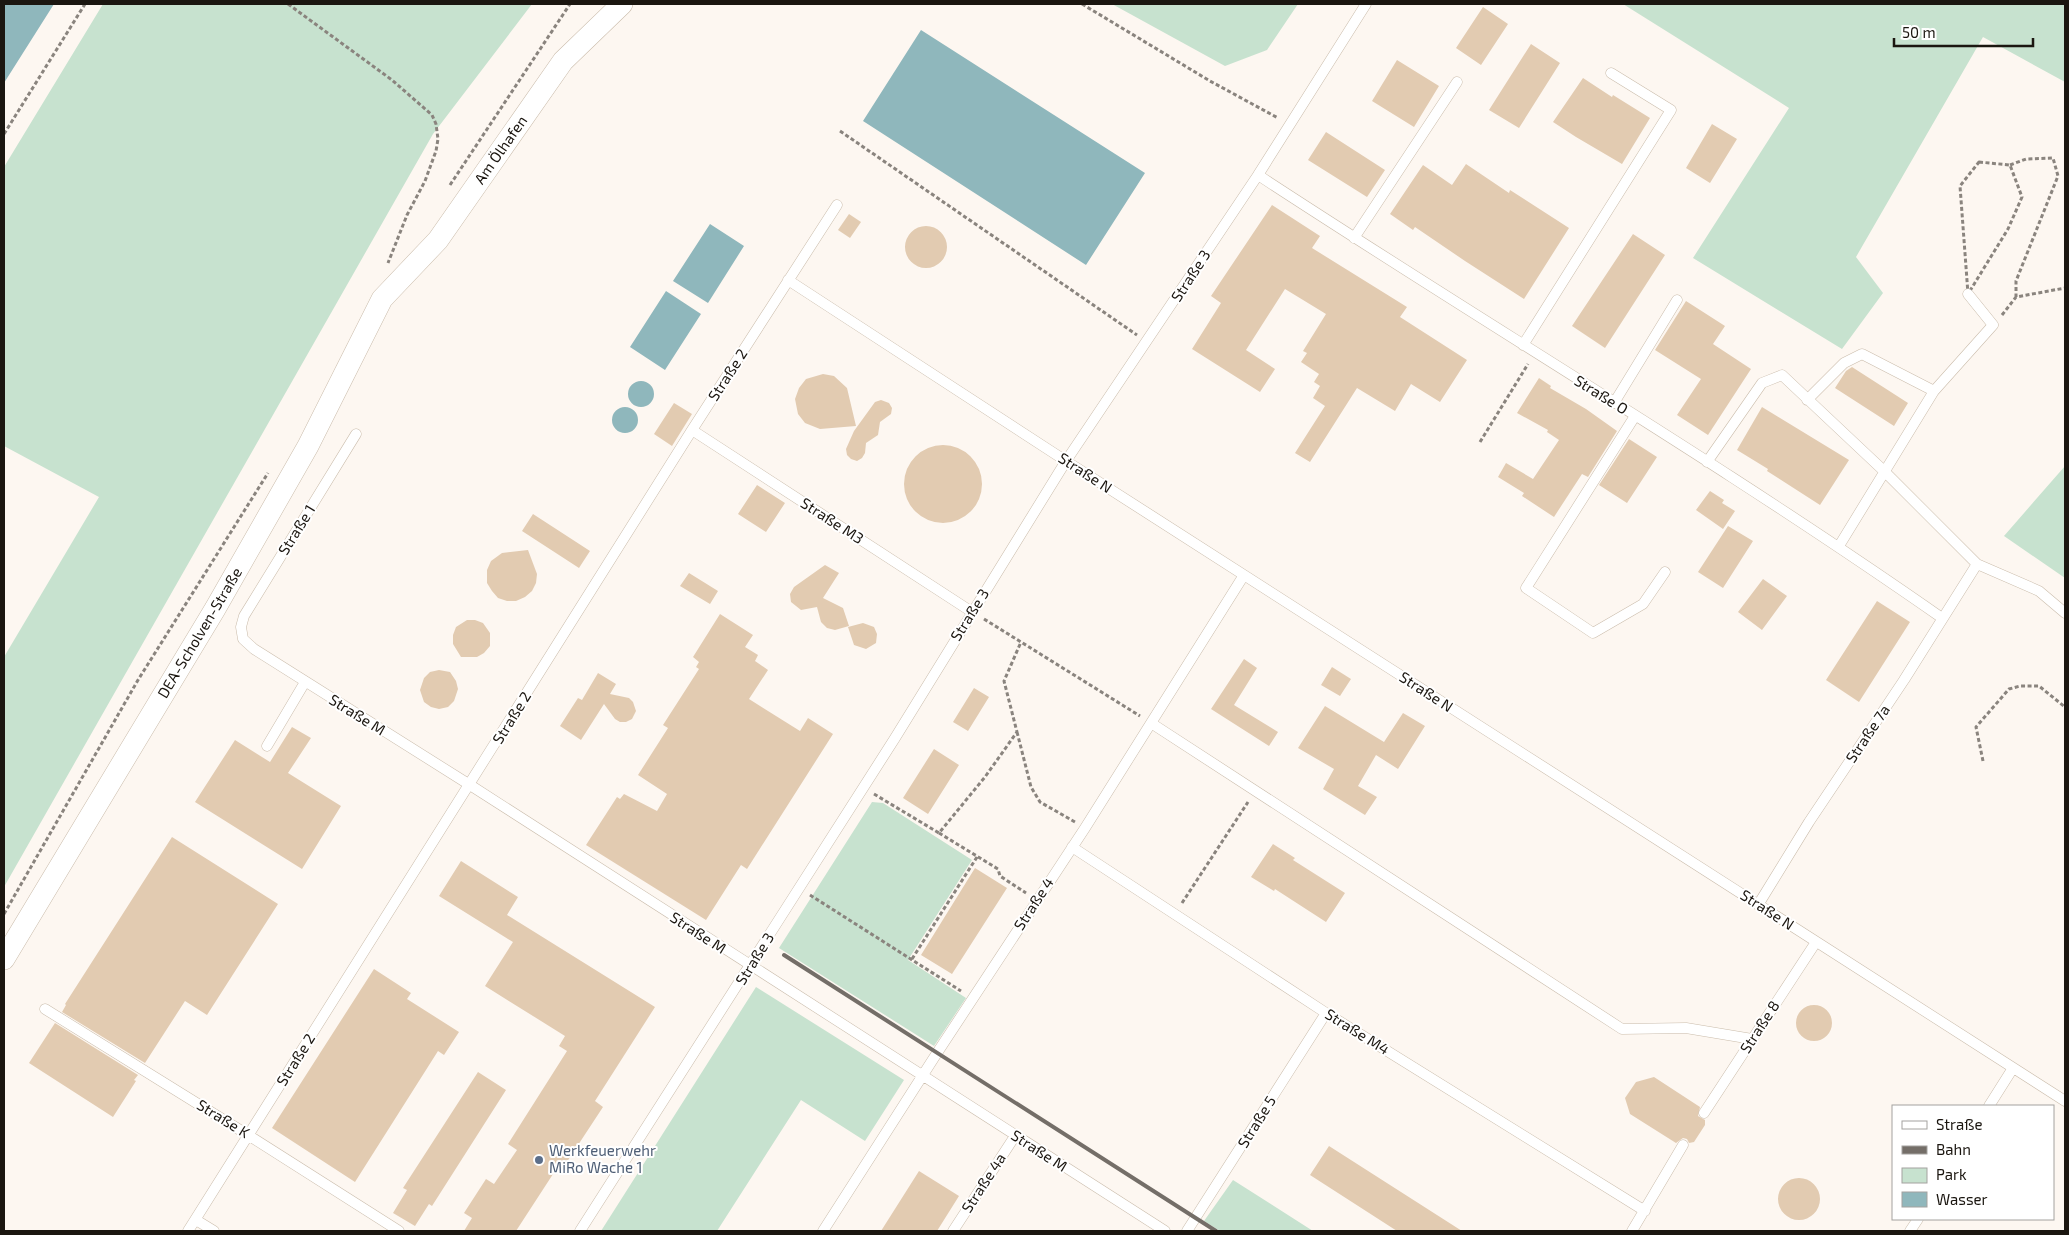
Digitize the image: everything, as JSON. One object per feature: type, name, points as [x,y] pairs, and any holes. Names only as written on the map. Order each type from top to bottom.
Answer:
[{"type":"street","name":"Am Ölhafen","points":[[382,299],[438,240],[563,61],[622,4]]},
{"type":"street","name":"DEA-Scholven-Straße","points":[[4,959],[215,609],[308,446],[382,299]]},
{"type":"lane","name":"Straße 3","points":[[580,1231],[863,788],[1066,461],[1258,175],[1366,4]]},
{"type":"lane","points":[[1523,345],[1671,110],[1611,72]]},
{"type":"lane","points":[[1354,238],[1457,82]]},
{"type":"lane","name":"Straße O","points":[[1258,175],[1839,546],[1942,618]]},
{"type":"lane","name":"Straße 2","points":[[188,1231],[692,430],[837,205]]},
{"type":"lane","name":"Straße N","points":[[788,280],[1066,461],[2065,1101]]},
{"type":"lane","points":[[1839,546],[1934,391],[1993,325],[1968,294]]},
{"type":"lane","points":[[1614,403],[1677,300]]},
{"type":"lane","points":[[1807,400],[1844,363],[1862,354],[1934,391]]},
{"type":"lane","points":[[1707,462],[1762,383],[1782,376],[1884,471],[1977,564],[2039,591],[2065,613]]},
{"type":"lane","points":[[1635,416],[1526,588],[1593,633],[1642,604],[1665,572]]},
{"type":"lane","name":"Straße M3","points":[[692,430],[972,612]]},
{"type":"lane","name":"Straße 1","points":[[241,627],[244,616],[356,434]]},
{"type":"lane","name":"Straße 7a","points":[[1758,905],[1809,822],[1904,680],[1977,564]]},
{"type":"lane","name":"Straße 4","points":[[823,1231],[972,998],[1085,828],[1244,575]]},
{"type":"lane","name":"Straße M","points":[[241,627],[243,639],[254,649],[470,785],[1165,1231]]},
{"type":"lane","points":[[267,746],[305,682]]},
{"type":"lane","points":[[1152,723],[1622,1029],[1686,1028],[1752,1039]]},
{"type":"lane","name":"Straße M4","points":[[1072,847],[1326,1013],[1644,1211]]},
{"type":"lane","name":"Straße 8","points":[[1704,1113],[1816,942]]},
{"type":"lane","name":"Straße K","points":[[45,1009],[398,1231]]},
{"type":"lane","name":"Straße 5","points":[[1187,1231],[1326,1013]]},
{"type":"lane","points":[[1990,1105],[2013,1068]]},
{"type":"lane","name":"Straße 4a","points":[[952,1231],[1015,1136]]},
{"type":"lane","points":[[1632,1231],[1683,1145]]},
{"type":"lane","points":[[196,1220],[214,1231]]},
{"type":"lane","points":[[1910,1231],[1917,1220]]},
{"type":"path","points":[[4,134],[85,4]]},
{"type":"path","points":[[288,4],[392,80],[432,115],[436,124],[438,139],[436,151],[386,270]]},
{"type":"path","points":[[1082,4],[1210,82],[1290,124]]},
{"type":"path","points":[[840,131],[1147,342]]},
{"type":"path","points":[[1968,294],[1960,186],[1979,162],[2010,165],[2026,159],[2053,158],[2058,176],[2016,281],[2016,297],[1993,325]]},
{"type":"path","points":[[1968,294],[2008,229],[2022,196],[2010,165]]},
{"type":"path","points":[[2016,297],[2065,288]]},
{"type":"path","points":[[1480,442],[1536,353]]},
{"type":"path","points":[[972,612],[1152,723]]},
{"type":"path","points":[[1020,642],[1004,681],[1031,787],[1040,802],[1085,828]]},
{"type":"path","points":[[1983,761],[1976,727],[2009,689],[2020,686],[2039,686],[2065,707]]},
{"type":"path","points":[[939,833],[986,777],[1017,732]]},
{"type":"path","points":[[863,788],[998,869],[1000,876],[1037,899]]},
{"type":"path","points":[[1174,914],[1255,790]]},
{"type":"path","points":[[912,959],[977,857]]},
{"type":"path","points":[[799,888],[972,998]]},
{"type":"green space","points":[[103,4],[532,4],[433,134],[4,887],[4,657],[99,497],[4,446],[4,167]]},
{"type":"green space","points":[[1112,4],[1298,4],[1267,50],[1225,66]]},
{"type":"green space","points":[[1623,4],[2065,4],[2065,82],[1983,37],[1856,257],[1883,293],[1842,349],[1693,258],[1789,108]]},
{"type":"green space","points":[[2065,466],[2065,578],[2004,536]]},
{"type":"green space","points":[[872,802],[883,803],[972,860],[908,960],[966,998],[934,1046],[779,948]]},
{"type":"green space","points":[[756,987],[904,1080],[865,1141],[801,1100],[717,1231],[601,1231]]},
{"type":"green space","points":[[1233,1180],[1313,1231],[1220,1231],[1204,1221]]},
{"type":"water","points":[[4,4],[54,4],[4,83]]},
{"type":"water","points":[[921,30],[1145,173],[1086,265],[863,121]]},
{"type":"water","points":[[710,224],[744,246],[708,303],[673,281]]},
{"type":"water","points":[[666,291],[701,314],[665,370],[630,347]]},
{"type":"water","points":[[641,381],[650,385],[654,394],[650,403],[641,407],[632,403],[628,394],[632,385]]},
{"type":"water","points":[[625,407],[634,411],[638,420],[634,429],[625,433],[616,429],[612,420],[616,411]]},
{"type":"building","points":[[1483,7],[1508,24],[1481,65],[1456,48]]},
{"type":"building","points":[[1531,44],[1560,63],[1519,128],[1489,110]]},
{"type":"building","points":[[1397,60],[1439,86],[1414,127],[1372,101]]},
{"type":"building","points":[[1583,78],[1650,118],[1622,164],[1553,122]]},
{"type":"building","points":[[1712,124],[1737,139],[1710,183],[1686,168]]},
{"type":"building","points":[[1326,132],[1385,170],[1367,197],[1308,160]]},
{"type":"building","points":[[1466,164],[1509,193],[1510,190],[1569,228],[1524,299],[1415,227],[1413,230],[1390,214],[1423,165],[1452,185]]},
{"type":"building","points":[[1272,205],[1320,236],[1312,248],[1407,307],[1400,317],[1467,360],[1440,402],[1411,384],[1395,411],[1357,388],[1310,462],[1295,453],[1325,406],[1313,398],[1320,386],[1314,382],[1319,374],[1301,362],[1307,353],[1303,351],[1326,314],[1285,289],[1246,350],[1275,369],[1260,392],[1192,349],[1221,303],[1211,296]]},
{"type":"building","points":[[849,214],[861,222],[850,238],[838,230]]},
{"type":"building","points":[[930,226],[938,229],[944,235],[947,247],[944,259],[938,265],[922,268],[914,265],[908,259],[905,243],[908,235],[914,229]]},
{"type":"building","points":[[1633,234],[1665,255],[1605,348],[1572,326]]},
{"type":"building","points":[[1686,301],[1725,326],[1713,344],[1751,369],[1708,435],[1677,415],[1701,379],[1655,350]]},
{"type":"building","points":[[1852,367],[1908,403],[1894,426],[1835,388],[1846,371]]},
{"type":"building","points":[[823,374],[834,376],[847,388],[856,426],[820,429],[805,423],[798,414],[795,399],[799,388],[806,379]]},
{"type":"building","points":[[1539,378],[1551,386],[1550,388],[1586,409],[1617,431],[1588,477],[1582,474],[1554,517],[1522,496],[1524,493],[1498,477],[1506,463],[1533,479],[1559,440],[1547,432],[1548,430],[1517,413]]},
{"type":"building","points":[[881,400],[889,403],[892,408],[891,414],[880,422],[878,435],[866,443],[865,453],[862,458],[857,461],[851,459],[847,455],[846,449],[854,431],[875,402]]},
{"type":"building","points":[[674,403],[692,414],[672,446],[654,434]]},
{"type":"building","points":[[1762,407],[1849,460],[1820,505],[1737,450]]},
{"type":"building","points":[[1629,439],[1657,457],[1627,503],[1599,485]]},
{"type":"building","points":[[943,445],[958,448],[971,456],[979,469],[982,484],[979,499],[971,512],[958,520],[943,523],[928,520],[915,512],[907,499],[904,484],[907,469],[915,456],[928,448]]},
{"type":"building","points":[[757,485],[785,503],[766,532],[738,514]]},
{"type":"building","points":[[1710,491],[1724,500],[1722,503],[1735,511],[1723,529],[1696,510]]},
{"type":"building","points":[[533,514],[590,551],[579,568],[522,531]]},
{"type":"building","points":[[1728,526],[1753,541],[1723,588],[1698,572]]},
{"type":"building","points":[[528,550],[537,574],[536,583],[532,591],[516,601],[498,598],[487,583],[487,570],[491,561],[502,553]]},
{"type":"building","points":[[825,565],[839,573],[823,598],[843,608],[849,626],[835,630],[827,628],[821,622],[817,607],[801,610],[791,602],[790,594],[794,587]]},
{"type":"building","points":[[689,573],[718,591],[710,604],[680,586]]},
{"type":"building","points":[[1763,579],[1787,596],[1762,630],[1738,612]]},
{"type":"building","points":[[1877,601],[1910,622],[1859,702],[1826,680]]},
{"type":"building","points":[[720,614],[753,635],[745,647],[758,655],[755,661],[768,670],[749,699],[800,731],[808,718],[833,734],[747,869],[741,865],[706,920],[586,845],[617,797],[620,799],[624,794],[657,811],[667,794],[638,775],[668,728],[663,725],[699,669],[696,667],[699,662],[693,657]]},
{"type":"building","points":[[467,620],[483,623],[490,633],[490,646],[477,657],[461,657],[453,644],[453,635],[456,627]]},
{"type":"building","points":[[863,623],[874,627],[877,634],[876,643],[866,649],[854,645],[848,627]]},
{"type":"building","points":[[1244,659],[1257,668],[1234,705],[1278,732],[1269,746],[1211,709]]},
{"type":"building","points":[[1332,667],[1351,679],[1340,696],[1321,685]]},
{"type":"building","points":[[439,670],[450,672],[456,681],[458,689],[454,701],[448,707],[439,709],[431,707],[424,702],[420,690],[424,678],[430,672]]},
{"type":"building","points":[[598,673],[616,684],[610,694],[629,698],[633,702],[636,711],[632,719],[620,722],[615,719],[604,704],[581,740],[560,726],[578,698],[582,700]]},
{"type":"building","points":[[974,688],[989,697],[968,731],[953,722]]},
{"type":"building","points":[[1325,706],[1384,742],[1403,713],[1425,726],[1398,769],[1376,755],[1358,786],[1377,797],[1365,815],[1323,789],[1334,769],[1298,748]]},
{"type":"building","points":[[292,727],[311,738],[288,773],[341,806],[302,869],[195,802],[235,740],[270,762]]},
{"type":"building","points":[[934,749],[959,765],[928,814],[903,798]]},
{"type":"building","points":[[172,837],[278,904],[207,1015],[185,1001],[145,1063],[62,1012],[65,1004]]},
{"type":"building","points":[[1273,844],[1295,858],[1293,860],[1345,893],[1326,922],[1275,889],[1274,891],[1251,877]]},
{"type":"building","points":[[461,861],[518,897],[507,915],[655,1007],[595,1101],[603,1107],[559,1174],[555,1171],[516,1231],[464,1231],[472,1218],[464,1213],[486,1179],[494,1184],[517,1150],[508,1144],[567,1051],[559,1046],[565,1036],[485,986],[513,942],[439,896]]},
{"type":"building","points":[[975,868],[1007,888],[952,974],[921,955]]},
{"type":"building","points":[[374,969],[411,993],[407,999],[459,1032],[444,1055],[438,1051],[355,1182],[272,1128]]},
{"type":"building","points":[[1814,1005],[1821,1006],[1827,1010],[1831,1016],[1831,1030],[1827,1036],[1821,1040],[1814,1041],[1807,1040],[1801,1036],[1797,1030],[1796,1023],[1797,1016],[1801,1010],[1807,1006]]},
{"type":"building","points":[[55,1023],[138,1075],[113,1117],[29,1063]]},
{"type":"building","points":[[478,1072],[506,1090],[432,1206],[429,1204],[415,1226],[393,1213],[407,1190],[403,1188]]},
{"type":"building","points":[[1654,1077],[1700,1107],[1698,1116],[1705,1120],[1705,1125],[1694,1142],[1689,1143],[1687,1139],[1683,1138],[1676,1143],[1630,1114],[1625,1098],[1636,1082]]},
{"type":"building","points":[[1329,1146],[1462,1231],[1397,1231],[1310,1175]]},
{"type":"building","points":[[919,1171],[959,1196],[937,1231],[881,1231]]},
{"type":"building","points":[[1803,1178],[1811,1181],[1817,1187],[1820,1199],[1817,1211],[1811,1217],[1795,1220],[1787,1217],[1781,1211],[1778,1195],[1781,1187],[1787,1181]]},
{"type":"railway","points":[[784,955],[1216,1231]]},
{"type":"place","name":"Werkfeuerwehr MiRo Wache 1","points":[[539,1160]]}]
